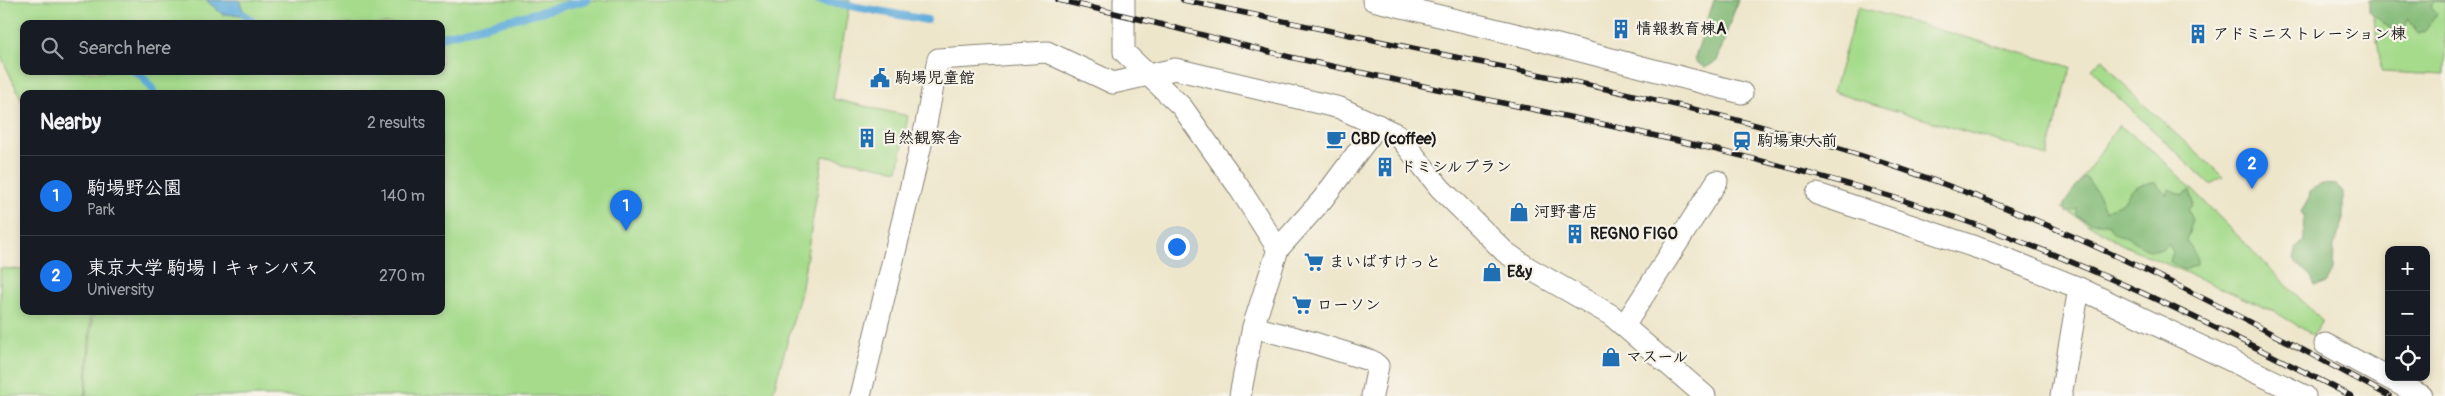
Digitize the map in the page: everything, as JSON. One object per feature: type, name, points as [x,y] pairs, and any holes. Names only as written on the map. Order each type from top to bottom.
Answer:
[{"type":"street","points":[[1124,0],[1124,52],[1146,76],[1182,107],[1238,186],[1278,249]]},
{"type":"street","points":[[1372,0],[1523,36],[1742,93]]},
{"type":"street","points":[[860,396],[926,124],[938,58],[1047,52],[1113,83],[1175,69],[1340,108],[1398,135],[1440,188],[1505,252],[1530,269],[1611,315],[1705,396]]},
{"type":"street","points":[[1240,396],[1253,328],[1278,249],[1322,200],[1378,125]]},
{"type":"street","points":[[1624,326],[1717,181]]},
{"type":"street","points":[[1817,194],[1990,252],[2079,288],[2304,396]]},
{"type":"street","points":[[2061,396],[2079,288]]},
{"type":"street","points":[[1253,328],[1311,342],[1372,361],[1378,366],[1372,396]]},
{"type":"street","points":[[2325,344],[2422,396]]},
{"type":"green space","points":[[0,0],[850,0],[833,99],[908,116],[898,170],[823,156],[801,292],[772,396],[86,396],[93,315],[445,315],[445,90],[20,90],[20,96],[0,54]]},
{"type":"green space","points":[[1714,0],[1738,0],[1717,61],[1705,68],[1694,60]]},
{"type":"green space","points":[[2369,0],[2445,0],[2445,2],[2434,1],[2431,7],[2437,14],[2424,31],[2418,33],[2408,19],[2405,28],[2393,31],[2369,11]]},
{"type":"green space","points":[[2371,0],[2445,0],[2445,75],[2382,72]]},
{"type":"green space","points":[[1858,7],[2071,67],[2047,156],[1833,92]]},
{"type":"green space","points":[[2103,59],[2128,90],[2223,177],[2210,184],[2105,85],[2092,68]]},
{"type":"green space","points":[[2119,125],[2164,161],[2322,321],[2313,335],[2277,313],[2121,244],[2062,208]]},
{"type":"green space","points":[[2086,177],[2099,196],[2105,211],[2125,201],[2133,189],[2145,184],[2156,183],[2167,195],[2169,189],[2182,195],[2190,190],[2193,204],[2188,210],[2193,220],[2186,241],[2197,257],[2197,265],[2184,270],[2170,262],[2173,252],[2168,243],[2162,250],[2146,249],[2129,238],[2115,233],[2108,223],[2092,223],[2077,216],[2077,209],[2067,213],[2064,204],[2078,184]]},
{"type":"green space","points":[[2321,184],[2337,185],[2343,192],[2343,222],[2334,246],[2333,270],[2326,284],[2315,285],[2311,277],[2294,260],[2297,246],[2304,239],[2303,223],[2305,217],[2301,212],[2308,200],[2309,191]]},
{"type":"green space","points":[[0,268],[20,270],[20,315],[91,315],[85,396],[0,396]]},
{"type":"water","points":[[206,0],[239,0],[245,15],[222,14]]},
{"type":"waterway","points":[[445,36],[587,0]]},
{"type":"waterway","points":[[818,0],[927,20]]},
{"type":"waterway","points":[[245,15],[251,20]]},
{"type":"waterway","points":[[140,75],[153,90]]},
{"type":"railway","points":[[1058,0],[1290,57],[1684,142],[1867,189],[1982,227],[2090,270],[2248,343],[2351,396]]},
{"type":"railway","points":[[1183,0],[1673,104],[1784,133],[1895,167],[2006,208],[2118,257],[2227,310],[2389,396]]},
{"type":"place","name":"情報教育棟A","points":[[1621,29]]},
{"type":"place","name":"アドミニストレーション棟","points":[[2198,34]]},
{"type":"place","name":"駒場児童館","points":[[880,78]]},
{"type":"place","name":"自然観察舎","points":[[867,138]]},
{"type":"place","name":"CBD (coffee)","points":[[1336,139]]},
{"type":"place","name":"駒場東大前","points":[[1742,141]]},
{"type":"place","name":"ドミシルブラン","points":[[1385,167]]},
{"type":"place","name":"東京大学 駒場Ⅰキャンパス","points":[[2252,189]]},
{"type":"place","name":"河野書店","points":[[1519,212]]},
{"type":"place","name":"駒場野公園","points":[[626,231]]},
{"type":"place","name":"REGNO FIGO","points":[[1575,234]]},
{"type":"place","name":"まいばすけっと","points":[[1314,262]]},
{"type":"place","name":"E&y","points":[[1492,272]]},
{"type":"place","name":"ローソン","points":[[1302,305]]},
{"type":"place","name":"マスール","points":[[1611,357]]}]
